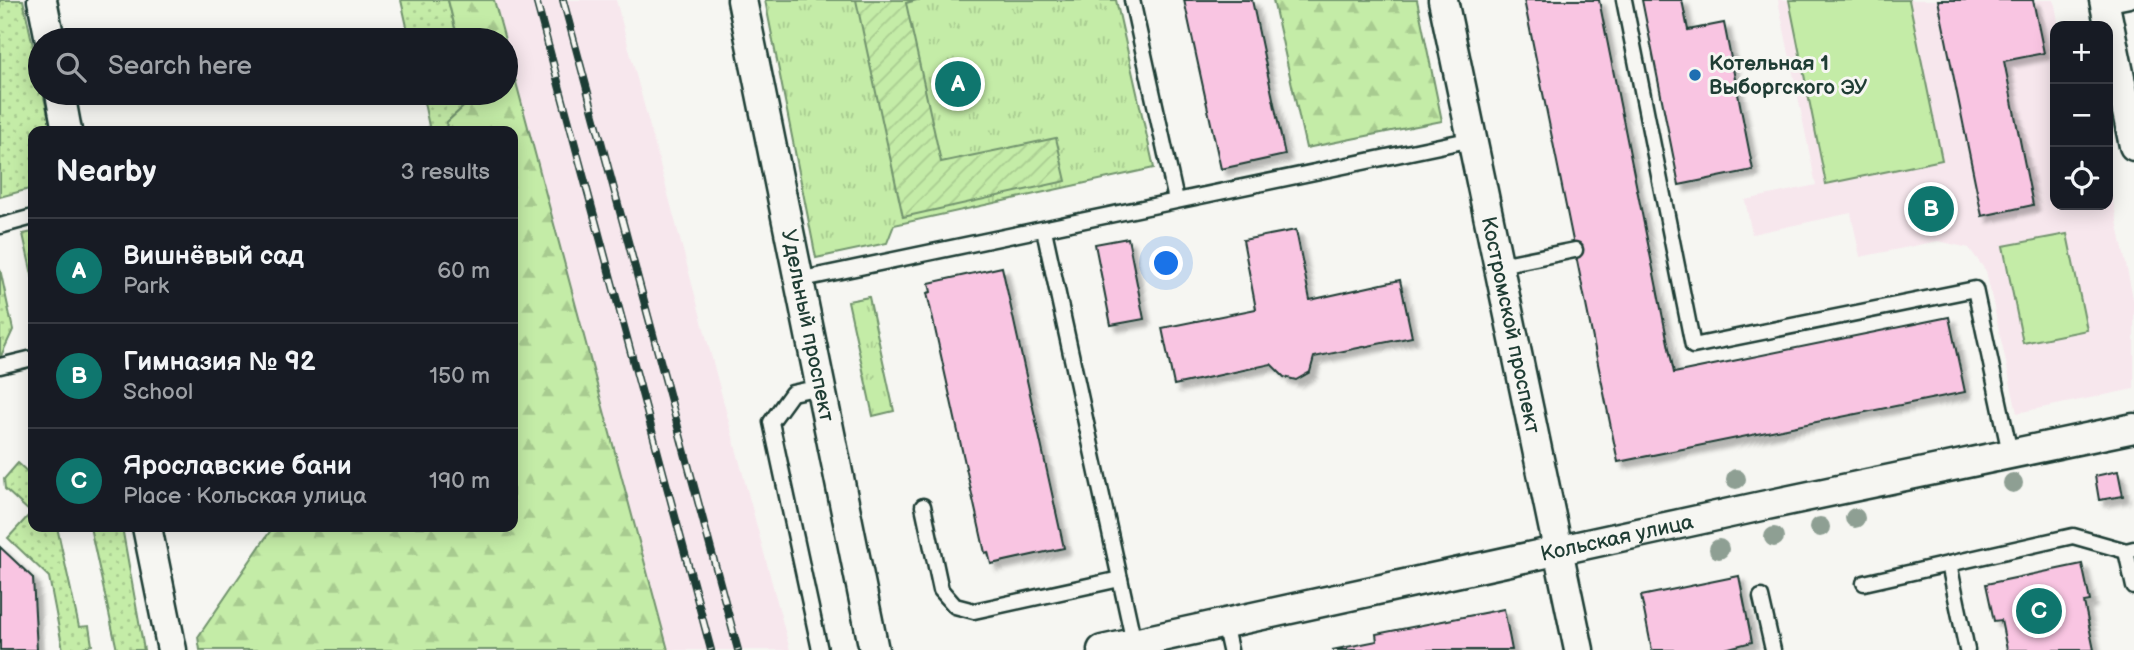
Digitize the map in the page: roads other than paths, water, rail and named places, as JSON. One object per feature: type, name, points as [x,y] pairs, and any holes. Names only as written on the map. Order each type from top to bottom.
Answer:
[{"type":"street","points":[[42,0],[48,28]]},
{"type":"street","name":"Удельный проспект","points":[[742,0],[874,650]]},
{"type":"street","name":"Костромской проспект","points":[[1444,0],[1579,650]]},
{"type":"street","points":[[2113,2],[2134,146]]},
{"type":"street","points":[[62,105],[66,126]]},
{"type":"street","name":"Кольская улица","points":[[1102,650],[1134,643],[1227,637],[1560,550],[2134,428]]},
{"type":"street","points":[[148,532],[172,650]]},
{"type":"lane","points":[[1132,0],[1177,200]]},
{"type":"lane","points":[[1623,0],[1693,345],[1975,289],[2010,453]]},
{"type":"lane","points":[[798,280],[1473,139]]},
{"type":"lane","points":[[0,226],[28,219]]},
{"type":"lane","points":[[1044,230],[1134,643]]},
{"type":"lane","points":[[1500,265],[1575,250]]},
{"type":"lane","points":[[0,366],[28,359]]},
{"type":"lane","points":[[820,387],[792,393],[771,422],[820,650]]},
{"type":"lane","points":[[923,506],[941,590],[955,606],[974,611],[1120,579]]},
{"type":"lane","points":[[1864,583],[2073,536],[2130,550],[2134,587]]},
{"type":"lane","points":[[1948,564],[1967,650]]},
{"type":"lane","points":[[1761,597],[1773,650]]},
{"type":"railway","points":[[536,0],[711,650]]},
{"type":"railway","points":[[563,0],[738,650]]},
{"type":"place","name":"Котельная 1 Выборгского ЭУ","points":[[1695,75]]},
{"type":"place","name":"Вишнёвый сад","points":[[958,84]]},
{"type":"place","name":"Гимназия № 92","points":[[1931,209]]},
{"type":"place","name":"Ярославские бани","points":[[2039,611]]}]
